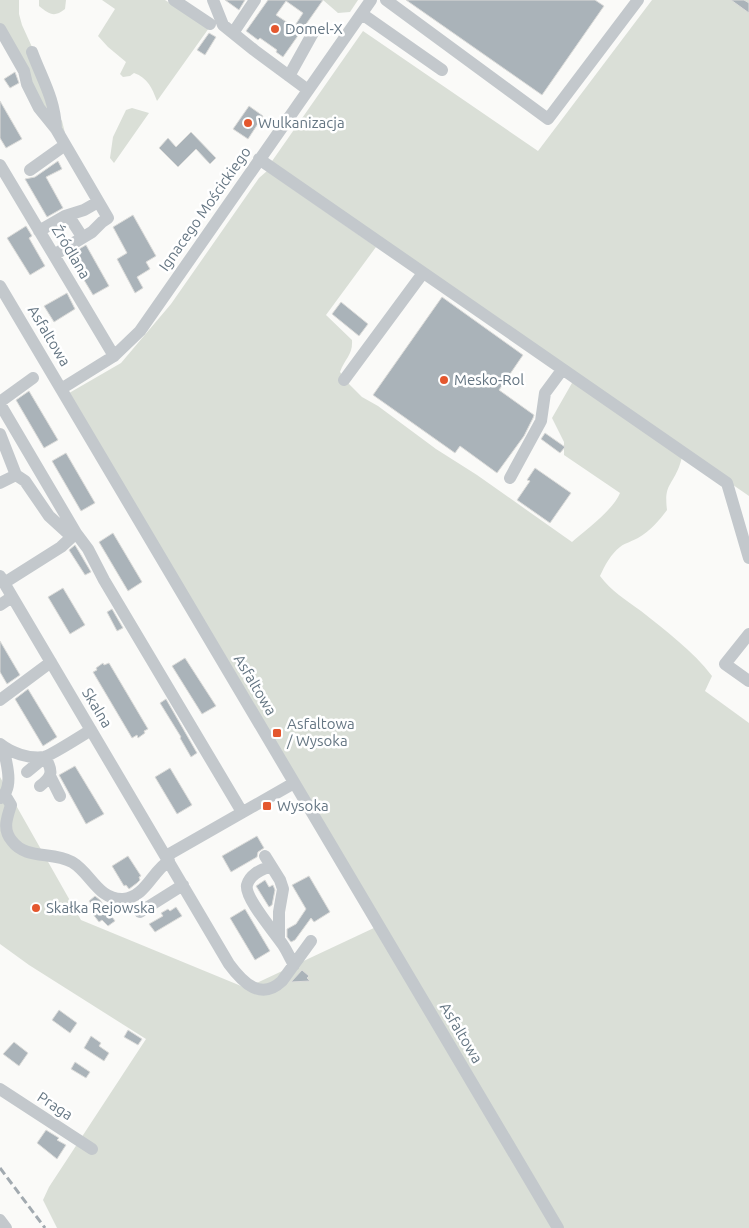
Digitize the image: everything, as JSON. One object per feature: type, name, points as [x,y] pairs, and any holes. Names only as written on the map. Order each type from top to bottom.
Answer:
[{"type":"street","points":[[174,0],[210,24]]},
{"type":"street","points":[[213,0],[223,25],[308,90]]},
{"type":"street","points":[[232,33],[255,0]]},
{"type":"street","name":"Ignacego Mościckiego","points":[[61,389],[114,356],[140,331],[371,0]]},
{"type":"street","points":[[386,0],[548,119],[638,0]]},
{"type":"street","points":[[362,14],[442,70]]},
{"type":"street","points":[[0,29],[24,71],[27,84],[39,108],[56,129],[108,218],[92,232],[54,255]]},
{"type":"street","points":[[289,76],[314,31]]},
{"type":"street","points":[[32,52],[50,93],[56,114],[56,129]]},
{"type":"street","points":[[30,170],[65,145]]},
{"type":"street","points":[[259,160],[727,483],[749,558]]},
{"type":"street","name":"Źródlana","points":[[0,166],[114,356]]},
{"type":"street","points":[[40,231],[68,215],[84,210],[98,202]]},
{"type":"street","points":[[68,215],[81,234]]},
{"type":"street","points":[[344,380],[423,273]]},
{"type":"street","name":"Asfaltowa","points":[[0,286],[558,1228]]},
{"type":"street","points":[[510,478],[541,421],[545,393],[562,370]]},
{"type":"street","points":[[33,378],[0,403],[38,466],[74,535]]},
{"type":"street","points":[[0,434],[16,475],[25,481],[43,508],[88,549],[104,580],[242,812]]},
{"type":"street","points":[[0,483],[38,466]]},
{"type":"street","points":[[2,580],[61,547],[74,535]]},
{"type":"street","name":"Skalna","points":[[2,580],[237,975],[257,990],[268,991],[277,986],[294,965]]},
{"type":"street","points":[[0,605],[12,597]]},
{"type":"street","points":[[749,634],[726,664],[749,681]]},
{"type":"street","points":[[0,700],[51,662]]},
{"type":"street","points":[[27,772],[45,757],[91,730]]},
{"type":"street","points":[[1,745],[8,776],[3,797],[11,805],[6,819],[6,828],[10,839],[17,847],[31,854],[54,856],[71,862],[85,872],[97,889],[104,894],[122,899],[129,897],[146,886],[168,858],[242,812],[294,783]]},
{"type":"street","points":[[1,745],[18,754],[45,757]]},
{"type":"street","points":[[7,766],[18,754]]},
{"type":"street","points":[[45,757],[50,768],[50,776],[60,796]]},
{"type":"street","points":[[40,786],[50,776]]},
{"type":"street","points":[[279,939],[283,889],[267,861],[247,887],[252,900],[279,939],[294,965],[311,941]]},
{"type":"street","points":[[140,912],[183,885]]},
{"type":"street","points":[[265,920],[280,910]]},
{"type":"street","name":"Praga","points":[[0,1089],[92,1149]]},
{"type":"street","points":[[0,1220],[6,1228]]},
{"type":"shaded area","points":[[0,0],[19,0],[19,14],[22,25],[32,47],[52,108],[62,121],[65,133],[61,139],[0,27]]},
{"type":"shaded area","points":[[39,0],[66,0],[65,9],[52,14],[39,6]]},
{"type":"shaded area","points":[[102,0],[165,0],[209,28],[157,101],[151,88],[139,75],[134,73],[123,77],[120,74],[126,62],[98,36],[115,9]]},
{"type":"shaded area","points":[[323,0],[358,0],[350,12],[338,13]]},
{"type":"shaded area","points":[[652,0],[749,0],[749,496],[684,451],[679,467],[667,491],[667,510],[646,532],[617,550],[608,560],[600,576],[614,591],[688,650],[712,676],[705,691],[749,723],[749,1228],[57,1228],[43,1200],[49,1187],[146,1039],[29,965],[0,944],[0,777],[81,920],[246,988],[376,927],[64,396],[121,363],[171,304],[259,178],[267,171],[376,247],[326,315],[352,340],[350,353],[340,372],[349,384],[362,397],[378,406],[436,449],[477,475],[572,542],[612,506],[620,493],[564,455],[564,442],[552,418],[576,376],[270,164],[363,31],[538,151]]},
{"type":"shaded area","points":[[132,108],[149,113],[114,163],[110,158],[113,137],[126,110]]},
{"type":"building","points":[[225,0],[245,0],[239,10]]},
{"type":"building","name":"Domel-X","points":[[268,0],[323,0],[283,57],[276,52],[277,50],[260,38],[258,40],[246,31]],"holes":[[[286,1],[303,13],[294,27],[276,15]]]},
{"type":"building","points":[[406,0],[595,0],[604,6],[542,95]]},
{"type":"building","points":[[731,0],[744,0],[749,3],[749,13]]},
{"type":"building","points":[[209,33],[216,37],[205,55],[197,50]]},
{"type":"building","points":[[15,72],[19,83],[10,88],[4,79]]},
{"type":"building","points":[[0,101],[22,139],[6,148],[0,138]]},
{"type":"building","name":"Wulkanizacja","points":[[249,106],[263,116],[248,139],[233,129]]},
{"type":"building","points":[[191,132],[216,158],[210,164],[196,149],[178,167],[159,148],[168,138],[176,147]]},
{"type":"building","points":[[58,161],[62,169],[46,177],[63,208],[47,217],[25,179],[35,177]]},
{"type":"building","points":[[133,215],[156,256],[146,262],[150,269],[137,277],[143,288],[135,293],[117,259],[127,253],[113,227]]},
{"type":"building","points":[[26,226],[32,236],[29,238],[45,266],[30,275],[7,238]]},
{"type":"building","points":[[86,245],[109,286],[93,295],[69,255]]},
{"type":"building","points":[[67,293],[75,309],[54,322],[44,306]]},
{"type":"building","name":"Mesko-Rol","points":[[442,297],[523,355],[499,390],[534,415],[524,436],[497,473],[460,446],[455,453],[373,395]]},
{"type":"building","points":[[341,302],[368,324],[359,336],[332,314]]},
{"type":"building","points":[[29,391],[58,440],[44,448],[16,400]]},
{"type":"building","points":[[545,433],[565,447],[560,453],[541,439]]},
{"type":"building","points":[[66,453],[95,503],[81,511],[52,461]]},
{"type":"building","points":[[535,468],[571,493],[550,523],[517,500],[530,481],[527,480]]},
{"type":"building","points":[[113,533],[142,582],[128,591],[99,542]]},
{"type":"building","points":[[75,545],[91,572],[85,575],[69,550]]},
{"type":"building","points":[[63,588],[85,625],[70,634],[48,597]]},
{"type":"building","points":[[112,609],[123,628],[117,631],[107,612]]},
{"type":"building","points":[[0,641],[20,675],[7,684],[0,672]]},
{"type":"building","points":[[185,658],[216,706],[202,714],[172,666]]},
{"type":"building","points":[[103,663],[104,665],[109,663],[148,729],[138,738],[137,735],[132,738],[93,672]]},
{"type":"building","points":[[28,689],[57,737],[43,746],[15,699]]},
{"type":"building","points":[[166,699],[197,753],[191,757],[160,703]]},
{"type":"building","points":[[75,766],[104,814],[86,824],[59,775]]},
{"type":"building","points":[[170,768],[192,805],[177,814],[155,777]]},
{"type":"building","points":[[257,836],[264,848],[258,852],[257,857],[231,872],[222,856]]},
{"type":"building","points":[[128,856],[141,876],[139,877],[140,880],[129,889],[126,885],[124,886],[112,866]]},
{"type":"building","points":[[309,876],[330,912],[314,922],[311,918],[295,940],[291,942],[287,937],[287,929],[296,924],[306,909],[292,885]]},
{"type":"building","points":[[265,880],[269,887],[273,885],[275,890],[272,905],[269,907],[256,886]]},
{"type":"building","points":[[95,896],[115,921],[108,926],[102,920],[99,922],[92,913],[96,910],[89,901]]},
{"type":"building","points":[[176,907],[182,916],[155,932],[149,924],[163,916],[161,913]]},
{"type":"building","points":[[245,909],[270,951],[255,960],[230,918]]},
{"type":"building","points":[[302,970],[309,976],[307,978],[310,981],[291,982]]},
{"type":"building","points":[[59,1010],[77,1023],[70,1033],[52,1020]]},
{"type":"building","points":[[128,1030],[142,1039],[138,1045],[124,1037]]},
{"type":"building","points":[[91,1036],[101,1043],[99,1046],[109,1053],[104,1061],[84,1048]]},
{"type":"building","points":[[14,1042],[28,1053],[19,1066],[3,1054]]},
{"type":"building","points":[[75,1062],[90,1072],[86,1078],[71,1069]]},
{"type":"building","points":[[46,1130],[66,1145],[57,1159],[37,1143]]},
{"type":"railway","points":[[0,1168],[45,1228]]},
{"type":"place","name":"Domel-X","points":[[275,29]]},
{"type":"place","name":"Wulkanizacja","points":[[248,123]]},
{"type":"place","name":"Mesko-Rol","points":[[444,380]]},
{"type":"place","name":"Asfaltowa / Wysoka","points":[[277,733]]},
{"type":"place","name":"Wysoka","points":[[267,806]]},
{"type":"place","name":"Skałka Rejowska","points":[[36,908]]}]
